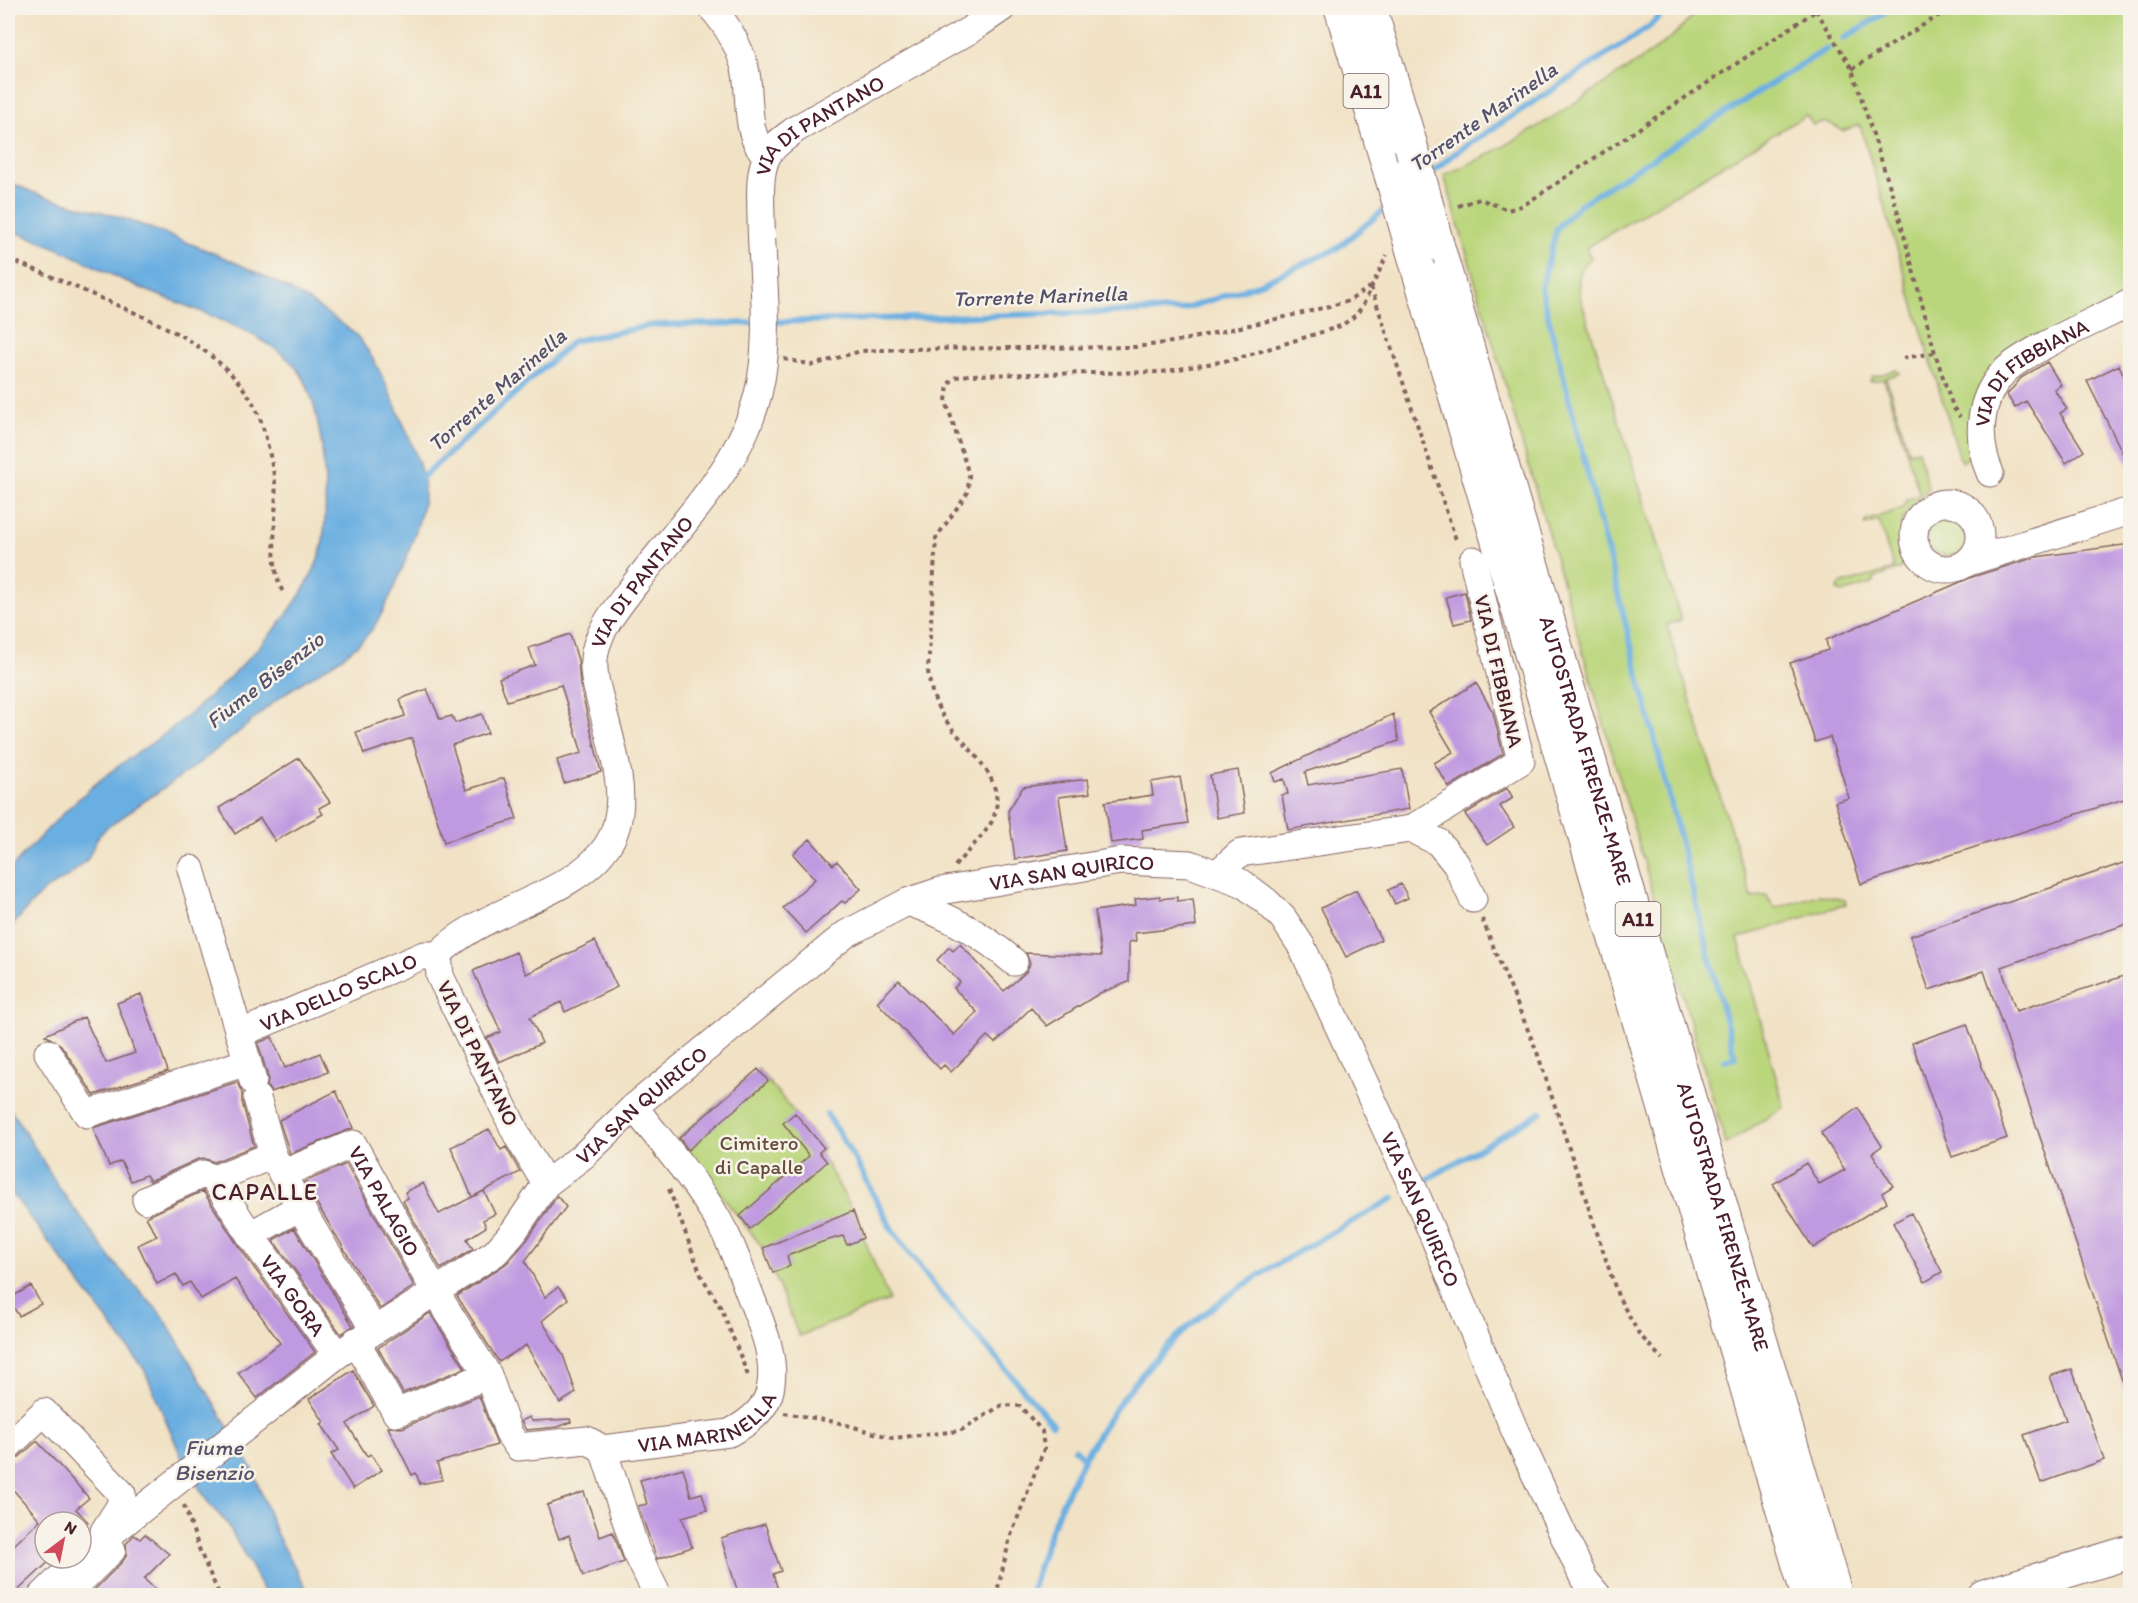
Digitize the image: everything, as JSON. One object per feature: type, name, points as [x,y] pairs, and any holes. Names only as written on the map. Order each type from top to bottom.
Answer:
[{"type":"main road","name":"AUTOSTRADA FIRENZE-MARE","points":[[1341,8],[1390,176],[1427,257],[1836,1596]]},
{"type":"main road","name":"AUTOSTRADA FIRENZE-MARE","points":[[1370,8],[1411,146],[1427,257],[1808,1596]]},
{"type":"main road","points":[[1984,1596],[2130,1552]]},
{"type":"street","points":[[712,8],[735,40],[741,56],[748,87],[751,130],[760,150],[767,156]]},
{"type":"street","name":"VIA DI PANTANO","points":[[546,1184],[518,1137],[440,976],[438,955],[460,936],[593,863],[608,845],[617,826],[620,794],[611,740],[594,676],[595,651],[616,608],[704,499],[732,459],[748,428],[765,354],[761,190],[767,156],[796,129],[970,30],[1002,8]]},
{"type":"street","name":"VIA DI FIBBIANA","points":[[1990,473],[1985,461],[1981,427],[1982,412],[1990,393],[2003,373],[2034,353],[2130,303]]},
{"type":"street","points":[[1968,562],[1979,546],[1979,527],[1968,510],[1949,502],[1929,507],[1916,523],[1914,543],[1924,561],[1941,569],[1951,569],[1968,562],[1988,558],[2023,542],[2130,511]]},
{"type":"street","points":[[1979,527],[2023,542]]},
{"type":"street","name":"VIA DI FIBBIANA","points":[[1411,829],[1521,761],[1473,560]]},
{"type":"street","points":[[1218,873],[1240,854],[1411,829],[1438,842],[1456,864],[1473,899]]},
{"type":"street","name":"VIA SAN QUIRICO","points":[[133,1521],[175,1482],[356,1342],[436,1293],[495,1253],[514,1231],[546,1184],[584,1155],[634,1107],[846,934],[907,902],[940,891],[1121,861],[1190,864],[1242,884],[1266,901],[1284,918],[1302,947],[1418,1199],[1515,1431],[1590,1590]]},
{"type":"street","name":"VIA DELLO SCALO","points":[[191,869],[278,1165],[298,1208],[337,1266],[356,1342]]},
{"type":"street","points":[[907,902],[938,912],[987,939],[1014,962]]},
{"type":"street","name":"VIA DELLO SCALO","points":[[239,1034],[424,955],[438,955]]},
{"type":"street","points":[[48,1053],[87,1114],[252,1080]]},
{"type":"street","name":"VIA MARINELLA","points":[[436,1293],[488,1375],[509,1434],[518,1448],[587,1440],[603,1449],[729,1433],[748,1424],[760,1409],[771,1386],[771,1360],[759,1318],[725,1232],[692,1181],[634,1107]]},
{"type":"street","name":"VIA PALAGIO","points":[[278,1165],[353,1144],[436,1293]]},
{"type":"street","points":[[146,1200],[203,1174],[214,1179],[278,1165]]},
{"type":"street","name":"VIA GORA","points":[[214,1179],[250,1234],[356,1342]]},
{"type":"street","points":[[250,1234],[298,1208]]},
{"type":"street","points":[[356,1342],[396,1413],[488,1375]]},
{"type":"street","points":[[8,1446],[44,1412],[122,1494],[120,1506],[93,1542]]},
{"type":"street","name":"VIA MARINELLA","points":[[603,1449],[636,1551],[658,1596]]},
{"type":"street","points":[[93,1548],[133,1521]]},
{"type":"street","points":[[65,1596],[133,1521]]},
{"type":"street","points":[[42,1596],[68,1570]]},
{"type":"path","points":[[1852,69],[1951,8]]},
{"type":"path","points":[[1458,206],[1480,199],[1508,210],[1524,205],[1818,9],[1826,27],[1852,69],[1898,209],[1935,353],[1957,414],[1967,423],[1981,427]]},
{"type":"path","points":[[765,354],[813,365],[861,351],[1136,347],[1179,341],[1349,301],[1371,287],[1390,251]]},
{"type":"path","points":[[8,259],[155,321],[209,353],[233,376],[253,402],[270,456],[276,513],[274,552],[283,592]]},
{"type":"path","points":[[1371,287],[1455,537],[1473,560]]},
{"type":"path","points":[[1903,358],[1935,353]]},
{"type":"path","points":[[1473,899],[1537,1052],[1618,1296],[1639,1334],[1662,1359]]},
{"type":"path","points":[[175,1482],[201,1554],[220,1596]]},
{"type":"green space","points":[[1699,8],[2130,8],[2130,295],[2009,362],[1980,451],[1961,462],[1860,125],[1842,131],[1828,123],[1813,125],[1806,115],[1586,248],[1591,258],[1583,267],[1579,277],[1581,300],[1681,620],[1667,625],[1752,898],[1766,895],[1775,908],[1819,895],[1845,900],[1846,904],[1738,938],[1784,1107],[1726,1144],[1444,175],[1509,144],[1571,106],[1658,47],[1680,29]]},
{"type":"green space","points":[[1896,370],[1900,373],[1886,378],[1909,452],[1918,450],[1928,487],[1904,516],[1901,534],[1904,558],[1900,569],[1873,579],[1874,583],[1842,593],[1837,590],[1840,585],[1894,569],[1879,521],[1865,525],[1866,521],[1903,508],[1906,500],[1920,495],[1884,379],[1870,381],[1872,377]]},
{"type":"green space","points":[[1948,514],[1956,515],[1963,520],[1968,527],[1968,543],[1963,550],[1956,555],[1948,556],[1940,555],[1933,550],[1928,543],[1927,535],[1928,527],[1933,520],[1940,515]]},
{"type":"green space","name":"Cimitero di Capalle","points":[[758,1069],[824,1148],[820,1152],[853,1211],[889,1300],[799,1336],[763,1248],[677,1139]]},
{"type":"water","points":[[8,181],[53,199],[131,221],[207,250],[284,286],[343,324],[364,344],[381,374],[414,450],[424,487],[413,539],[396,584],[378,621],[359,644],[334,663],[281,696],[209,755],[107,827],[98,837],[87,860],[69,876],[43,891],[8,930],[8,872],[78,799],[112,771],[167,732],[210,696],[237,670],[289,611],[312,574],[320,554],[324,536],[325,487],[320,432],[314,407],[307,385],[298,370],[284,355],[243,330],[127,282],[54,247],[8,230]]},
{"type":"water","name":"Fiume Bisenzio","points":[[8,1105],[62,1192],[116,1265],[163,1316],[252,1468],[276,1533],[310,1595],[266,1595],[227,1523],[209,1504],[184,1463],[144,1369],[8,1188]]},
{"type":"building","points":[[2047,362],[2061,385],[2054,389],[2067,409],[2060,413],[2084,451],[2066,463],[2026,401],[2015,408],[2007,395],[2021,378]]},
{"type":"building","points":[[2119,365],[2130,389],[2130,468],[2087,381]]},
{"type":"building","points":[[2130,544],[2130,797],[1861,884],[1835,802],[1849,798],[1830,737],[1815,742],[1790,663],[1828,650],[1826,640],[1972,577],[2036,557]]},
{"type":"building","points":[[1465,592],[1471,620],[1454,624],[1446,597]]},
{"type":"building","points":[[570,634],[578,660],[580,685],[601,772],[564,783],[557,760],[582,753],[561,685],[507,701],[499,678],[535,665],[529,648]]},
{"type":"building","points":[[1476,683],[1493,712],[1503,754],[1449,787],[1434,763],[1453,752],[1429,712]]},
{"type":"building","points":[[427,689],[440,719],[452,716],[455,723],[482,714],[488,733],[452,745],[466,790],[504,778],[517,819],[444,842],[412,738],[364,754],[356,732],[405,716],[400,699]]},
{"type":"building","points":[[1393,714],[1399,741],[1305,772],[1308,785],[1402,769],[1409,809],[1288,830],[1282,795],[1288,794],[1284,779],[1275,782],[1272,773]]},
{"type":"building","points":[[299,758],[330,802],[319,808],[323,814],[275,841],[260,818],[235,834],[219,808]]},
{"type":"building","points":[[1238,770],[1245,813],[1217,818],[1210,775]]},
{"type":"building","points":[[1180,777],[1188,823],[1142,830],[1143,839],[1111,843],[1105,802],[1153,795],[1151,782]]},
{"type":"building","points":[[1088,779],[1090,793],[1059,797],[1067,851],[1015,859],[1008,811],[1023,787]]},
{"type":"building","points":[[1507,788],[1513,798],[1500,806],[1514,827],[1487,845],[1465,814]]},
{"type":"building","points":[[810,839],[833,865],[837,861],[861,889],[845,903],[842,901],[806,933],[783,908],[815,879],[793,854]]},
{"type":"building","points":[[2126,862],[2130,875],[2130,923],[2001,967],[2016,1011],[2130,974],[2130,1397],[2128,1398],[1984,971],[1929,990],[1910,936]]},
{"type":"building","points":[[1401,884],[1408,898],[1395,904],[1388,890]]},
{"type":"building","points":[[1356,890],[1381,940],[1346,957],[1321,908]]},
{"type":"building","points":[[1160,896],[1160,899],[1177,897],[1177,901],[1193,899],[1196,926],[1135,933],[1136,941],[1129,942],[1129,982],[1100,993],[1047,1026],[1031,1008],[995,1043],[987,1036],[951,1072],[944,1065],[940,1069],[877,1002],[899,980],[954,1035],[977,1012],[954,988],[960,982],[937,960],[949,947],[953,951],[960,944],[1004,991],[1026,972],[1030,964],[1026,953],[1101,956],[1095,911],[1136,905],[1135,899]]},
{"type":"building","points":[[595,941],[617,987],[565,1012],[561,1002],[530,1017],[542,1043],[499,1062],[487,1038],[501,1032],[473,971],[516,952],[526,974]]},
{"type":"building","points":[[141,994],[168,1071],[94,1095],[61,1045],[45,1035],[84,1017],[106,1063],[135,1053],[117,1003]]},
{"type":"building","points":[[1967,1024],[2007,1138],[1952,1157],[1912,1043]]},
{"type":"building","points":[[272,1037],[285,1068],[320,1053],[328,1072],[271,1092],[267,1086],[268,1077],[258,1043]]},
{"type":"building","points":[[758,1069],[768,1081],[688,1150],[679,1138]]},
{"type":"building","points":[[237,1082],[242,1093],[242,1102],[254,1146],[214,1162],[203,1158],[196,1160],[150,1181],[146,1175],[131,1181],[121,1161],[109,1166],[93,1128]]},
{"type":"building","points":[[336,1091],[353,1128],[290,1154],[279,1120]]},
{"type":"building","points":[[1858,1108],[1882,1146],[1872,1153],[1893,1186],[1882,1193],[1887,1202],[1813,1248],[1773,1184],[1806,1163],[1819,1184],[1845,1170],[1821,1133]]},
{"type":"building","points":[[795,1113],[824,1148],[819,1152],[827,1162],[750,1229],[740,1216],[809,1156],[783,1123]]},
{"type":"building","points":[[489,1129],[501,1150],[506,1147],[520,1172],[472,1197],[451,1147]]},
{"type":"building","points":[[346,1164],[414,1286],[380,1309],[304,1182]]},
{"type":"building","points":[[423,1183],[439,1214],[484,1191],[495,1214],[483,1220],[486,1227],[467,1239],[473,1249],[441,1269],[403,1201],[408,1198],[405,1192]]},
{"type":"building","points":[[203,1191],[237,1244],[315,1352],[257,1398],[238,1373],[280,1343],[235,1279],[201,1299],[190,1282],[183,1286],[176,1274],[157,1284],[138,1245],[157,1236],[146,1217]]},
{"type":"building","points":[[557,1196],[566,1207],[525,1261],[545,1297],[558,1287],[568,1299],[542,1321],[563,1355],[576,1393],[560,1403],[526,1345],[499,1362],[457,1296],[507,1263],[527,1240]]},
{"type":"building","points":[[853,1211],[863,1238],[847,1245],[843,1236],[822,1242],[787,1256],[790,1266],[773,1273],[763,1248]]},
{"type":"building","points":[[1911,1213],[1942,1272],[1925,1282],[1893,1223]]},
{"type":"building","points":[[294,1228],[353,1326],[341,1334],[273,1240]]},
{"type":"building","points":[[31,1286],[41,1304],[19,1316],[8,1299]]},
{"type":"building","points":[[430,1313],[465,1368],[403,1393],[378,1348]]},
{"type":"building","points":[[2072,1369],[2104,1460],[2041,1483],[2024,1435],[2066,1420],[2050,1376]]},
{"type":"building","points":[[353,1370],[374,1406],[347,1424],[367,1456],[371,1454],[382,1470],[353,1489],[331,1454],[339,1450],[321,1424],[324,1422],[309,1399]]},
{"type":"building","points":[[479,1396],[497,1445],[437,1463],[442,1480],[420,1484],[416,1473],[412,1475],[388,1427],[402,1428]]},
{"type":"building","points":[[530,1417],[532,1421],[570,1419],[571,1422],[558,1427],[526,1430],[521,1421]]},
{"type":"building","points":[[37,1441],[89,1498],[77,1510],[33,1510],[33,1512],[8,1484],[8,1461],[18,1458]]},
{"type":"building","points":[[683,1468],[691,1496],[702,1493],[707,1510],[682,1517],[692,1547],[657,1559],[638,1506],[647,1504],[640,1480]]},
{"type":"building","points":[[584,1492],[600,1537],[613,1532],[624,1562],[583,1576],[569,1535],[559,1539],[547,1505]]},
{"type":"building","points":[[765,1524],[781,1571],[773,1574],[780,1596],[739,1596],[721,1538]]},
{"type":"building","points":[[33,1527],[33,1570],[40,1570],[12,1596],[8,1596],[8,1551]]},
{"type":"building","points":[[145,1534],[169,1554],[144,1579],[163,1596],[88,1596],[123,1561],[127,1554],[126,1544],[132,1537],[134,1535],[140,1539]]},
{"type":"waterway","name":"Torrente Marinella","points":[[1430,174],[1458,151],[1649,27],[1667,8]]},
{"type":"waterway","points":[[1843,39],[1893,8]]},
{"type":"waterway","points":[[1724,1061],[1735,1058],[1541,288],[1557,228],[1579,205],[1828,48]]},
{"type":"waterway","name":"Torrente Marinella","points":[[772,322],[1181,310],[1254,286],[1336,249],[1389,206]]},
{"type":"waterway","name":"Torrente Marinella","points":[[417,482],[573,341],[653,325],[759,323]]},
{"type":"waterway","points":[[1426,1180],[1541,1112]]},
{"type":"waterway","points":[[827,1114],[857,1163],[891,1228],[934,1286],[1053,1424]]},
{"type":"waterway","points":[[1030,1596],[1053,1524],[1085,1456],[1126,1394],[1150,1365],[1176,1338],[1225,1298],[1281,1262],[1394,1198]]},
{"type":"waterway","points":[[1075,1449],[1083,1457]]},
{"type":"district","name":"CAPALLE","points":[[265,1191]]}]
